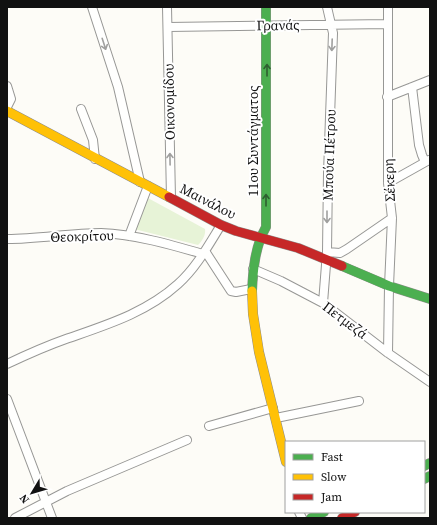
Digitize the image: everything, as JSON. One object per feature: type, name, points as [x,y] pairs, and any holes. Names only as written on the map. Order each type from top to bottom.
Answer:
[{"type":"street","points":[[92,7],[118,87],[144,184],[129,236]]},
{"type":"street","name":"Οικονομίδου","points":[[167,7],[171,198]]},
{"type":"street","name":"11ου Συντάγματος","points":[[266,7],[266,228],[260,237],[253,269],[252,288],[256,338],[285,458]]},
{"type":"street","name":"Μπούα Πέτρου","points":[[323,303],[327,256],[328,173],[333,33],[327,7]]},
{"type":"street","name":"Σέκερη","points":[[388,7],[388,183],[392,218],[388,353]]},
{"type":"street","name":"Γρανάς","points":[[168,27],[388,24]]},
{"type":"street","points":[[387,97],[430,80]]},
{"type":"street","points":[[7,86],[11,99],[7,107]]},
{"type":"street","points":[[388,183],[428,161],[422,155],[419,145],[412,87]]},
{"type":"street","points":[[81,109],[92,140],[95,159]]},
{"type":"street","name":"Μαινάλου","points":[[7,111],[221,225],[236,231],[327,256],[389,286],[430,299]]},
{"type":"street","points":[[327,256],[340,253],[347,249],[392,218]]},
{"type":"street","points":[[7,364],[64,340],[129,316],[164,296],[179,283],[204,253],[221,225]]},
{"type":"street","name":"Θεοκρίτου","points":[[7,239],[26,239],[101,233],[129,236],[204,253]]},
{"type":"street","points":[[204,253],[231,291],[236,292],[252,288]]},
{"type":"street","name":"Πετμεζά","points":[[253,269],[281,281],[323,303],[388,353],[430,382]]},
{"type":"street","points":[[7,399],[52,518]]},
{"type":"street","points":[[276,418],[359,401]]},
{"type":"street","points":[[209,426],[273,408]]},
{"type":"street","points":[[15,518],[45,502],[108,473],[187,440]]},
{"type":"street","points":[[311,518],[322,513]]},
{"type":"street","points":[[342,518],[352,513]]},
{"type":"green space","points":[[146,197],[205,229],[204,236],[198,245],[134,229]]},
{"type":"traffic: fast","points":[[252,291],[257,250],[266,227],[266,7]]},
{"type":"traffic: fast","points":[[342,266],[389,286],[430,299]]},
{"type":"traffic: fast","points":[[425,466],[430,463]]},
{"type":"traffic: fast","points":[[425,478],[430,476]]},
{"type":"traffic: fast","points":[[311,518],[322,513]]},
{"type":"traffic: slow","points":[[7,111],[169,197]]},
{"type":"traffic: slow","points":[[252,291],[253,314],[259,352],[285,458]]},
{"type":"traffic: jam","points":[[169,197],[221,225],[236,231],[298,248],[342,266]]},
{"type":"traffic: jam","points":[[342,518],[353,513]]}]
